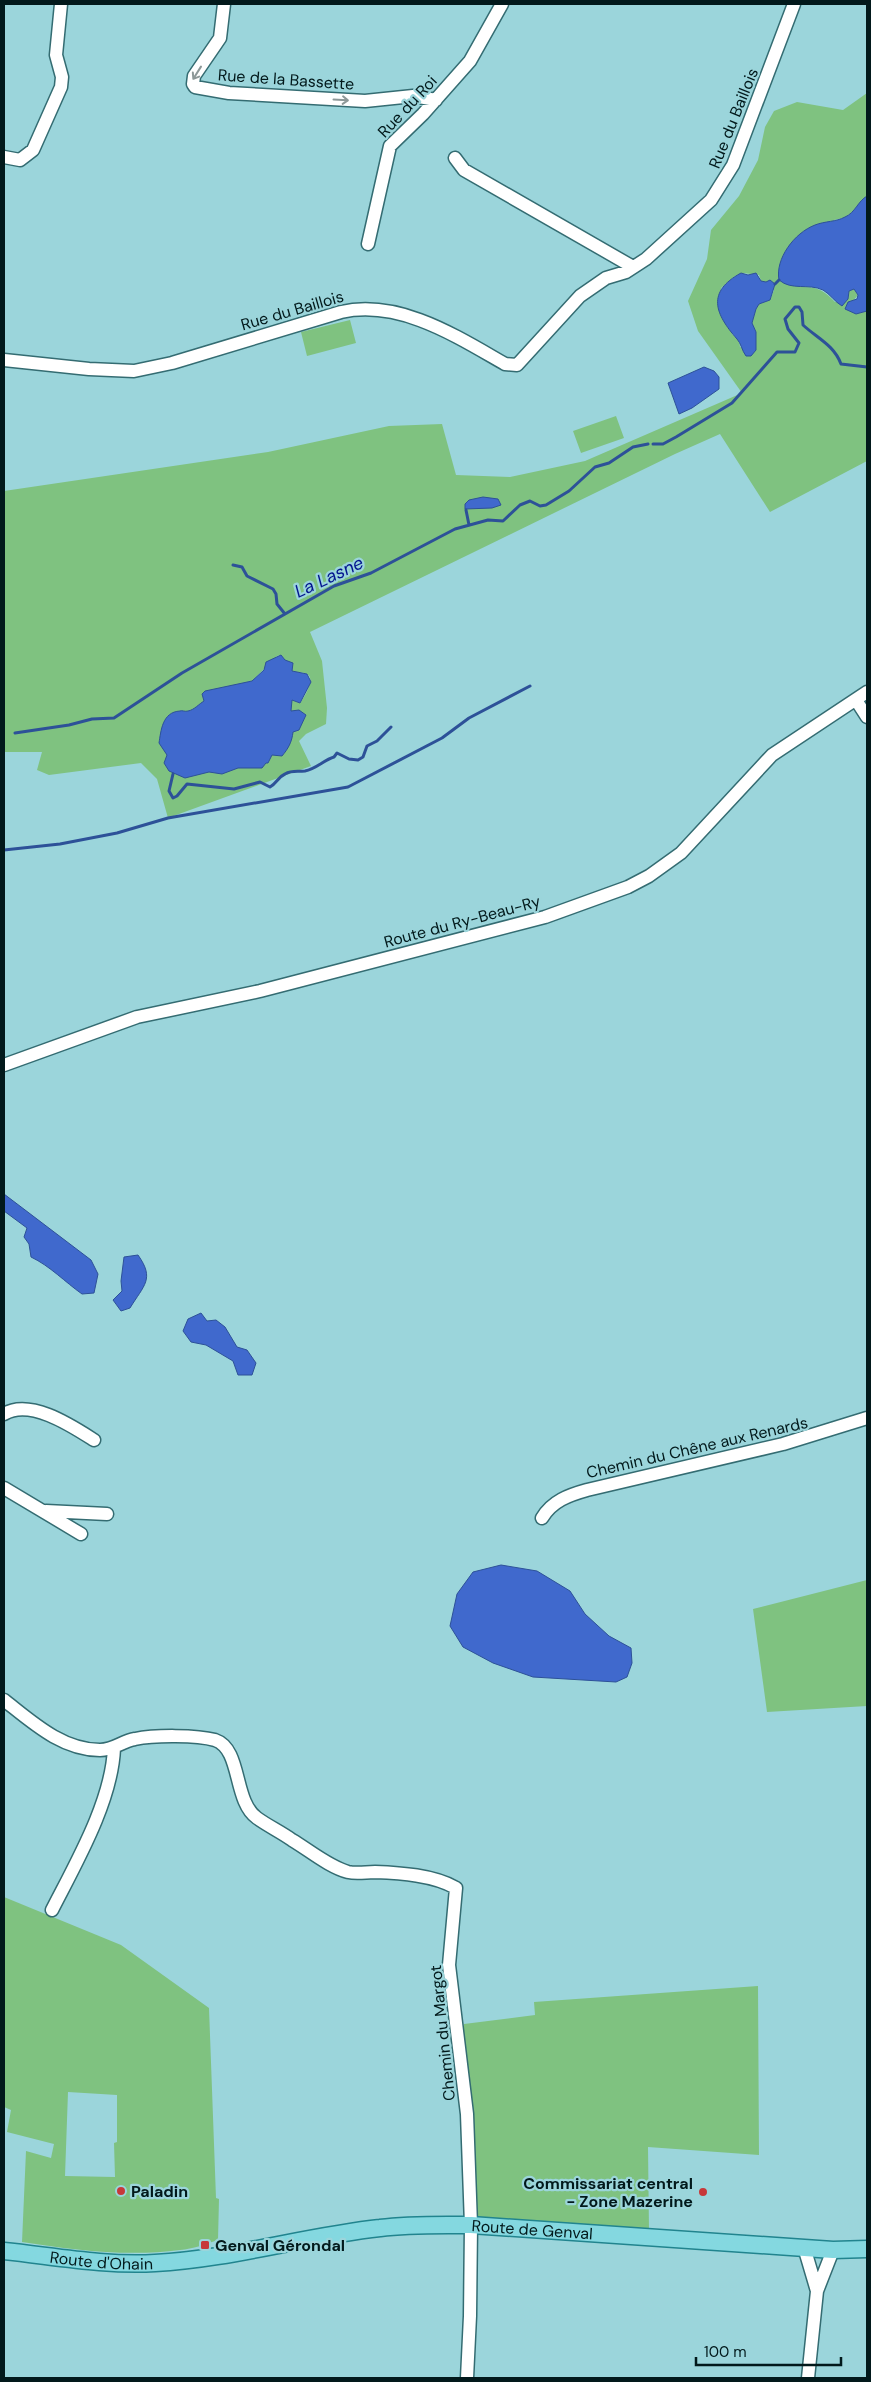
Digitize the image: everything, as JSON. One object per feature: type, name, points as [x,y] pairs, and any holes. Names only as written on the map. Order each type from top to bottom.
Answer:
[{"type":"main road","name":"Route de Genval","points":[[199,2258],[402,2225],[471,2225],[833,2250],[867,2249]]},
{"type":"main road","name":"Route d'Ohain","points":[[4,2251],[154,2264],[199,2258]]},
{"type":"street","points":[[4,157],[17,160],[24,159],[35,146],[62,82],[56,55],[61,4]]},
{"type":"street","name":"Rue de la Bassette","points":[[224,4],[221,32],[216,46],[194,76],[193,84],[196,87],[229,93],[355,101],[374,102],[413,96],[436,100]]},
{"type":"street","name":"Rue du Roi","points":[[368,244],[390,146],[436,100],[470,61],[502,4]]},
{"type":"street","name":"Rue du Baillois","points":[[4,360],[89,369],[134,371],[172,363],[341,312],[369,309],[422,320],[512,366],[517,364],[586,291],[606,278],[633,267],[712,200],[733,165],[794,4]]},
{"type":"street","points":[[455,158],[464,170],[633,267]]},
{"type":"street","name":"Route du Ry-Beau-Ry","points":[[4,1065],[137,1017],[273,988],[545,917],[628,887],[650,876],[680,852],[772,755],[867,692]]},
{"type":"street","points":[[856,700],[867,717]]},
{"type":"street","points":[[4,1414],[11,1410],[39,1412],[62,1419],[94,1440]]},
{"type":"street","name":"Chemin du Chêne aux Renards","points":[[542,1518],[546,1512],[566,1496],[783,1444],[867,1418]]},
{"type":"street","points":[[4,1488],[81,1534]]},
{"type":"street","points":[[41,1510],[63,1513],[107,1514]]},
{"type":"street","points":[[4,1700],[40,1728],[63,1742],[91,1750],[114,1748],[113,1769],[92,1829],[52,1910]]},
{"type":"street","name":"Chemin du Margot","points":[[114,1748],[135,1739],[183,1736],[217,1741],[229,1754],[242,1796],[251,1814],[329,1862],[348,1872],[410,1876],[434,1880],[456,1888],[449,1965],[465,2091],[471,2225]]},
{"type":"street","points":[[467,2378],[471,2225]]},
{"type":"street","points":[[804,2247],[817,2291]]},
{"type":"street","points":[[808,2378],[817,2291],[833,2250]]},
{"type":"green space","points":[[867,93],[867,196],[847,217],[834,220],[802,287],[812,287],[820,290],[835,302],[845,302],[848,299],[849,291],[854,289],[858,295],[853,301],[856,314],[867,311],[867,461],[770,512],[720,434],[675,454],[310,632],[322,661],[327,708],[326,724],[306,734],[299,741],[311,766],[168,818],[157,779],[141,763],[49,775],[37,770],[42,752],[4,752],[4,491],[268,452],[389,426],[442,424],[456,475],[510,477],[585,461],[742,393],[698,331],[688,301],[707,259],[711,230],[739,196],[758,160],[765,127],[774,111],[797,102],[843,110]],"holes":[[[743,273],[759,275],[761,281],[774,290],[770,300],[759,304],[756,309],[752,323],[756,332],[756,350],[740,347],[739,340],[732,334],[721,288],[735,276]],[[281,655],[292,671],[305,673],[309,676],[310,684],[300,703],[292,700],[290,705],[248,681],[252,681],[277,656]]]},
{"type":"green space","points":[[350,320],[356,343],[307,356],[301,332]]},
{"type":"green space","points":[[616,416],[624,438],[581,453],[573,431]]},
{"type":"green space","points":[[867,1580],[867,1706],[767,1712],[753,1609]]},
{"type":"green space","points":[[4,1897],[121,1945],[209,2008],[216,2198],[219,2199],[218,2240],[185,2249],[141,2253],[81,2250],[22,2242],[26,2151],[51,2158],[54,2144],[7,2132],[11,2110],[4,2107]],"holes":[[[68,2092],[117,2095],[117,2142],[114,2143],[115,2177],[65,2176]]]},
{"type":"green space","points":[[758,1986],[759,2155],[648,2147],[649,2231],[470,2222],[463,2083],[464,2024],[535,2015],[534,2002]]},
{"type":"water","points":[[867,196],[867,311],[856,314],[845,309],[848,302],[857,299],[858,295],[854,289],[849,291],[848,299],[842,306],[823,290],[789,285],[779,280],[780,264],[783,255],[793,240],[815,225],[842,219],[854,210]]},
{"type":"water","points":[[741,273],[748,275],[756,273],[761,281],[766,282],[770,280],[775,284],[770,300],[759,304],[756,309],[752,323],[756,332],[756,350],[751,356],[746,356],[738,341],[723,321],[718,304],[723,288],[730,280]]},
{"type":"water","points":[[704,367],[714,371],[719,377],[719,389],[692,408],[679,414],[668,383]]},
{"type":"water","points":[[483,497],[498,499],[501,505],[492,508],[465,509],[465,504],[469,500]]},
{"type":"water","points":[[281,655],[285,660],[293,663],[292,671],[307,674],[311,682],[300,703],[292,700],[291,711],[299,710],[306,715],[299,730],[293,732],[292,739],[282,756],[272,755],[268,763],[262,768],[238,768],[222,774],[209,772],[185,778],[169,771],[164,763],[167,755],[159,743],[166,718],[174,712],[187,711],[194,708],[204,701],[202,694],[205,691],[252,681],[264,670],[266,662]]},
{"type":"water","points":[[4,1194],[91,1260],[98,1274],[94,1293],[82,1294],[51,1269],[31,1257],[29,1244],[24,1237],[27,1228],[4,1211]]},
{"type":"water","points":[[138,1255],[146,1270],[146,1282],[130,1308],[121,1311],[113,1300],[122,1291],[121,1281],[124,1257]]},
{"type":"water","points":[[201,1313],[207,1321],[216,1320],[225,1327],[237,1347],[247,1350],[256,1363],[252,1375],[238,1375],[233,1361],[206,1345],[191,1342],[183,1331],[188,1319]]},
{"type":"water","points":[[501,1565],[537,1571],[570,1591],[585,1614],[609,1636],[631,1648],[632,1663],[627,1677],[616,1682],[533,1677],[493,1663],[463,1647],[450,1626],[457,1594],[473,1572]]},
{"type":"waterway","points":[[775,284],[779,280]]},
{"type":"waterway","name":"La Lasne","points":[[653,444],[663,444],[732,403],[777,352],[795,352],[799,343],[788,329],[785,319],[795,307],[799,307],[802,312],[803,325],[830,347],[841,364],[867,367]]},
{"type":"waterway","name":"La Lasne","points":[[15,733],[69,725],[92,719],[114,718],[182,673],[334,586],[371,573],[455,529],[488,520],[503,521],[520,505],[530,501],[540,506],[546,505],[569,491],[595,467],[609,463],[633,447],[648,444]]},
{"type":"waterway","points":[[466,510],[469,525]]},
{"type":"waterway","points":[[233,565],[242,567],[247,576],[273,589],[276,594],[277,604],[285,614]]},
{"type":"waterway","points":[[4,850],[60,844],[117,833],[168,818],[348,787],[442,738],[469,718],[530,686]]},
{"type":"waterway","points":[[173,774],[169,791],[173,798],[187,784],[234,789],[260,782],[270,787],[285,774],[309,770],[334,757],[337,753],[349,759],[358,760],[363,757],[367,746],[377,741],[391,727]]},
{"type":"place","name":"Paladin","points":[[121,2191]]},
{"type":"place","name":"Commissariat central - Zone Mazerine","points":[[703,2192]]},
{"type":"place","name":"Genval Gérondal","points":[[205,2245]]}]
